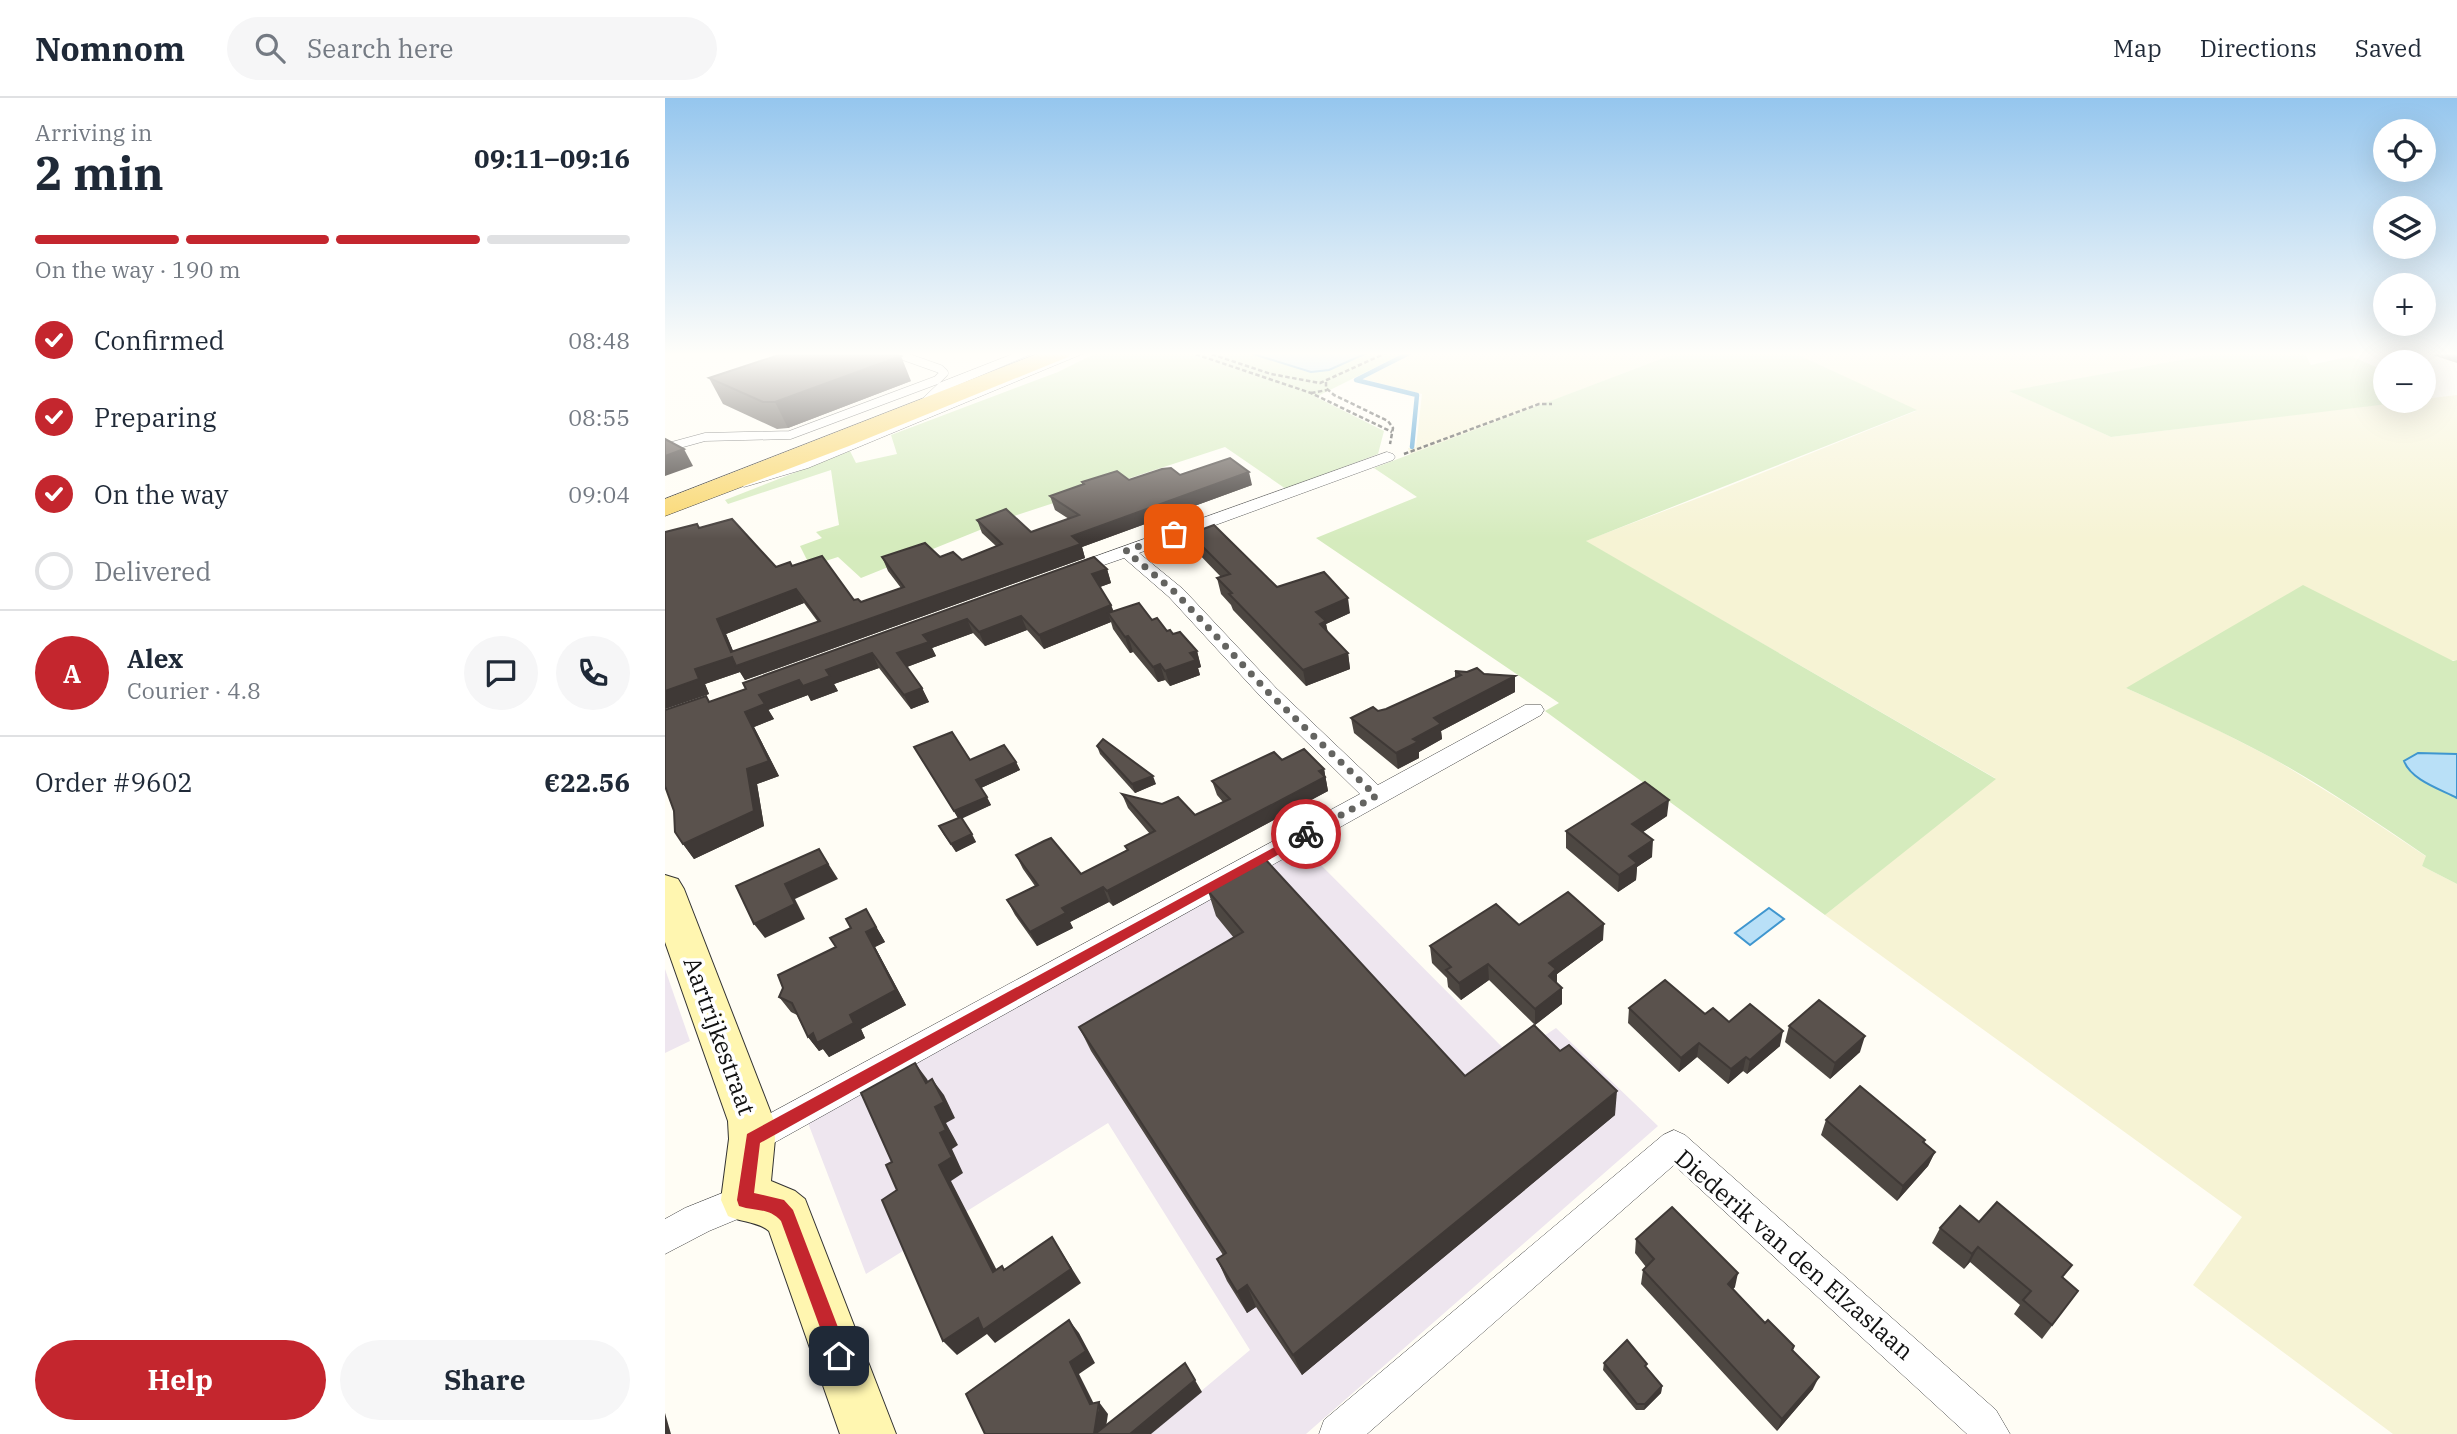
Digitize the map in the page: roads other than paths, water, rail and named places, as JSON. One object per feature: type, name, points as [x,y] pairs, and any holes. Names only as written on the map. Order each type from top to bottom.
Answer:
[{"type":"main road","points":[[665,498],[889,414]]},
{"type":"main road","points":[[665,508],[903,414]]},
{"type":"street","points":[[709,491],[792,469],[927,414]]},
{"type":"street","points":[[1049,579],[1387,457]]},
{"type":"street","points":[[1126,551],[1176,593],[1269,693],[1376,796]]},
{"type":"street","points":[[752,1139],[1533,710]]},
{"type":"street","name":"Aartrijkestraat","points":[[665,889],[746,1104],[752,1139],[745,1200]]},
{"type":"street","name":"Diederik van den Elzaslaan","points":[[1338,1434],[1674,1145],[1983,1423],[1991,1434]]},
{"type":"street","points":[[665,1237],[697,1219],[745,1200],[764,1201],[778,1206],[787,1216],[868,1434]]},
{"type":"lane","points":[[665,448],[705,437],[790,435],[845,414]]},
{"type":"water","points":[[2418,753],[2457,754],[2457,798],[2413,774],[2404,761]]},
{"type":"water","points":[[1769,908],[1784,919],[1750,945],[1735,933]]},
{"type":"waterway","points":[[1412,447],[1415,414]]}]
